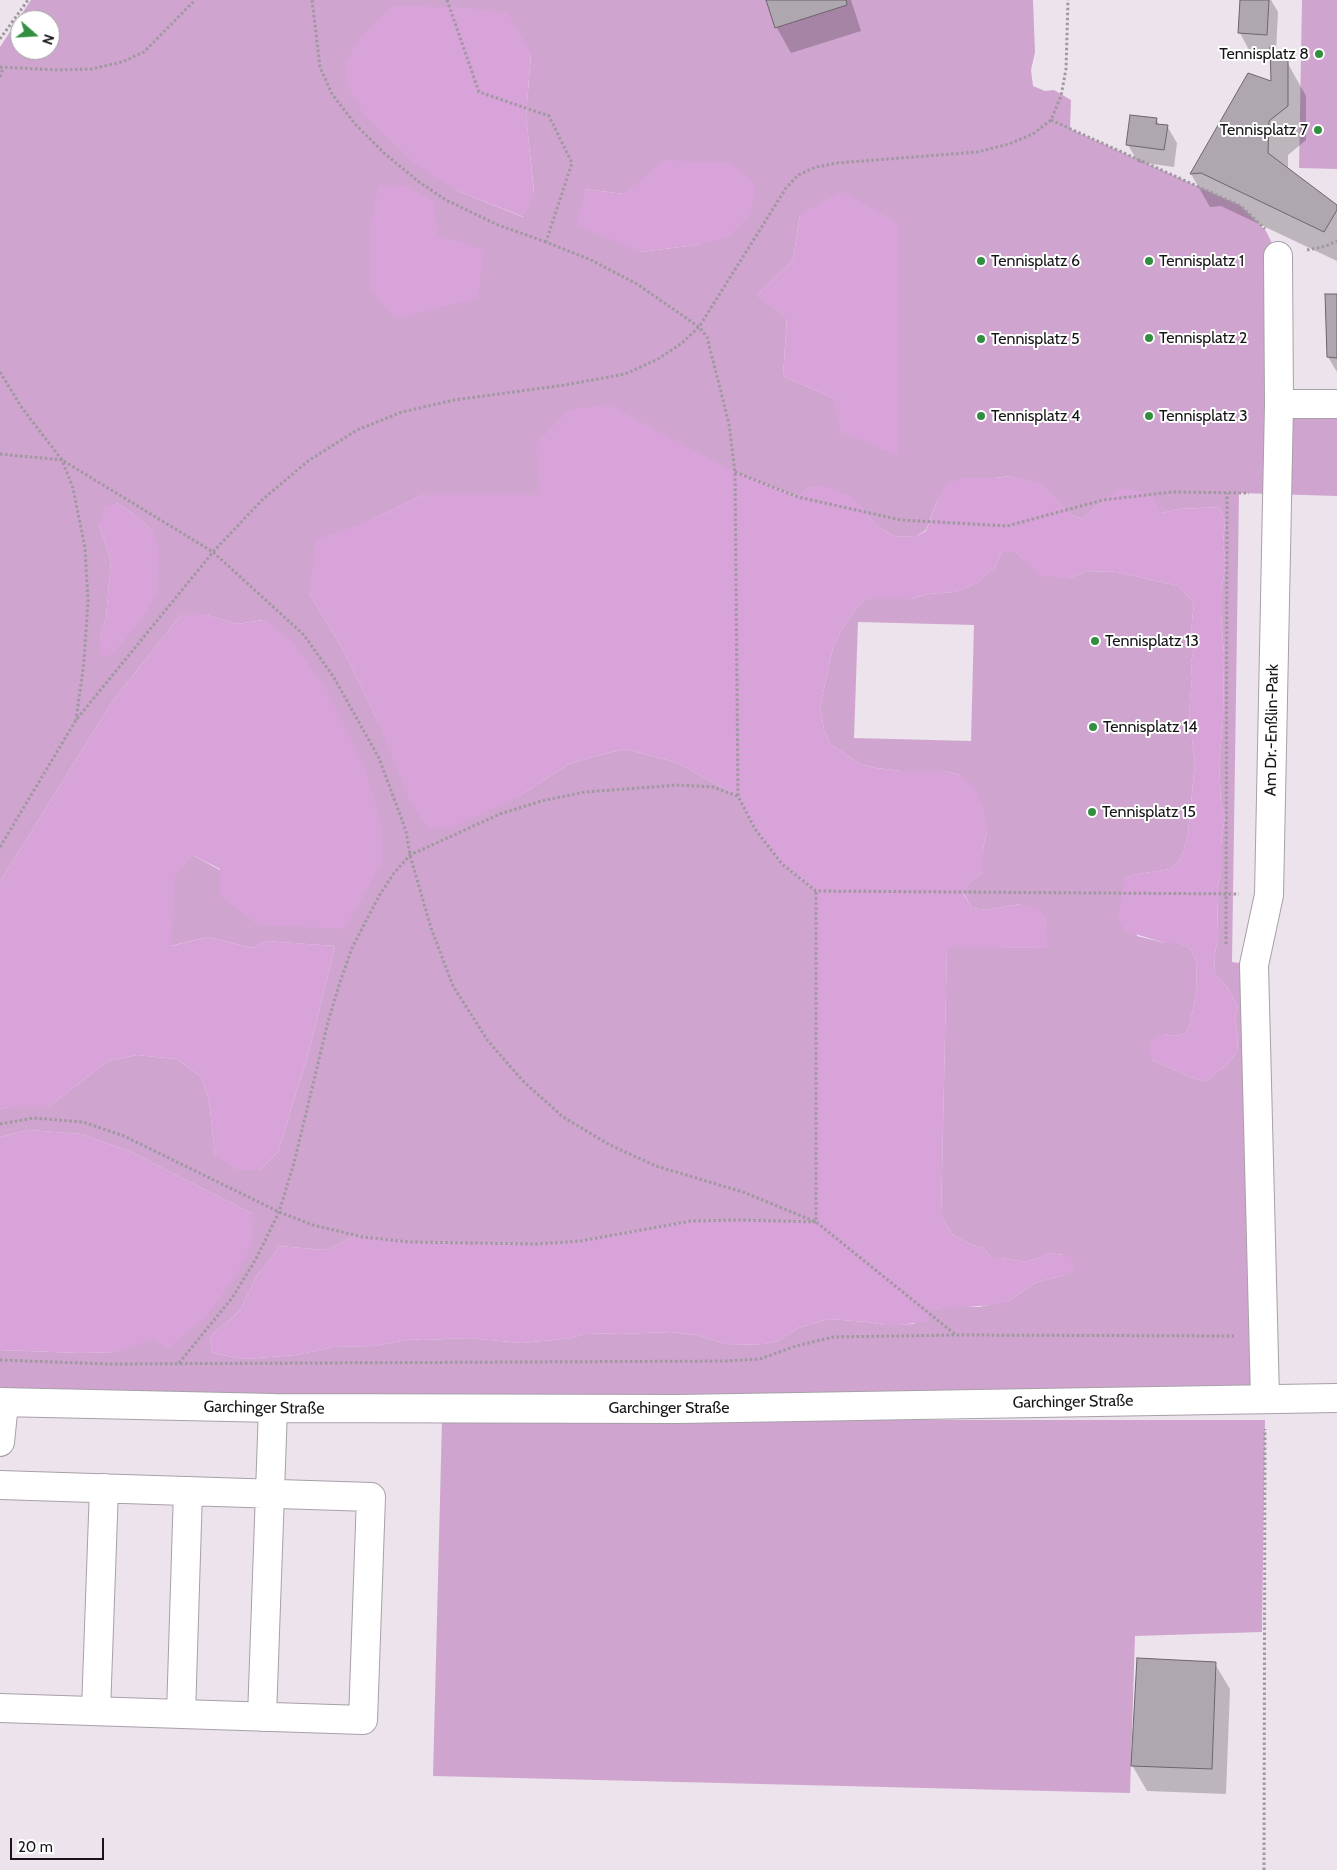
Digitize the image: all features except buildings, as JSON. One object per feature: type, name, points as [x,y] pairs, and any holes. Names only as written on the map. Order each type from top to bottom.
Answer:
[{"type":"street","name":"Am Dr.-Enßlin-Park","points":[[1265,1398],[1254,965],[1269,895],[1279,404],[1278,256]]},
{"type":"street","points":[[1279,404],[1337,404]]},
{"type":"street","name":"Garchinger Straße","points":[[2,1403],[273,1408],[678,1409],[1337,1398]]},
{"type":"street","points":[[0,1442],[2,1403]]},
{"type":"street","points":[[262,1717],[273,1408]]},
{"type":"street","points":[[0,1485],[371,1497],[363,1720],[0,1708]]},
{"type":"street","points":[[96,1711],[104,1488]]},
{"type":"street","points":[[181,1714],[188,1491]]},
{"type":"path","points":[[0,39],[28,0]]},
{"type":"path","points":[[0,77],[1,67],[58,70],[91,69],[122,62],[144,52],[195,0]]},
{"type":"path","points":[[312,0],[320,67],[332,94],[355,124],[384,153],[419,182],[446,200],[498,225],[591,260],[637,284],[699,327],[707,337],[726,416],[735,472],[738,796],[755,829],[782,864],[816,891],[1269,895]]},
{"type":"path","points":[[448,0],[479,92],[549,116],[572,163],[546,242]]},
{"type":"path","points":[[0,847],[76,720],[213,552],[268,495],[308,461],[357,430],[402,412],[437,404],[625,374],[658,359],[682,343],[699,327],[786,188],[798,175],[816,167],[837,163],[977,152],[1009,144],[1033,134],[1051,120],[1061,96],[1066,69],[1068,0]]},
{"type":"path","points":[[1051,120],[1241,206]]},
{"type":"path","points":[[0,372],[22,408],[62,460],[73,488],[84,548],[88,601],[84,662],[76,720]]},
{"type":"path","points":[[0,454],[62,460],[213,552],[304,634],[333,676],[379,758],[406,831],[410,855],[431,928],[453,986],[488,1041],[523,1081],[563,1117],[610,1145],[656,1166],[743,1192],[816,1222],[956,1335]]},
{"type":"path","points":[[735,472],[798,497],[901,520],[1007,526],[1103,500],[1172,492],[1239,492]]},
{"type":"path","points":[[179,1364],[232,1298],[256,1259],[279,1212],[294,1163],[333,1006],[352,948],[379,896],[394,873],[410,855],[500,814],[541,801],[585,792],[679,785],[713,787],[738,796]]},
{"type":"path","points":[[816,891],[816,1222]]},
{"type":"path","points":[[0,1124],[34,1118],[83,1122],[124,1136],[279,1212],[313,1225],[363,1237],[410,1242],[537,1244],[581,1241],[691,1221],[816,1222]]},
{"type":"path","points":[[0,1360],[108,1364],[727,1362],[760,1359],[796,1346],[833,1337],[956,1335],[1242,1336],[1265,1343]]},
{"type":"path","points":[[1264,1870],[1265,1398]]},
{"type":"shaded area","points":[[31,0],[1033,0],[1035,52],[1031,70],[1033,86],[1045,91],[1054,90],[1071,100],[1070,129],[1241,206],[1266,231],[1278,256],[1279,403],[1337,405],[1337,496],[1239,493],[1232,962],[1254,965],[1258,1392],[338,1403],[0,1390],[0,1350],[80,1353],[117,1352],[253,1214],[129,1151],[81,1134],[29,1130],[0,1137],[0,1109],[10,1107],[48,1107],[108,1061],[137,1055],[177,1059],[201,1077],[209,1100],[215,1155],[260,1170],[278,1152],[309,1051],[335,946],[266,941],[252,948],[208,937],[170,946],[174,876],[192,855],[220,870],[264,620],[236,624],[207,615],[181,615],[112,702],[0,882],[0,47],[10,32],[10,60],[60,60],[60,10],[24,10]],"holes":[[[531,54],[526,116],[534,192],[523,217],[456,190]],[[585,189],[624,194],[729,236],[695,245],[641,252]],[[800,214],[833,398],[783,376],[787,318],[757,295],[793,260]],[[735,472],[798,497],[809,487],[852,497],[879,528],[894,536],[915,537],[926,530],[938,499],[964,478],[1010,476],[1042,485],[1071,515],[1083,519],[1103,500],[1161,513],[1180,509],[1219,507],[1225,520],[1223,544],[1226,562],[1221,591],[1224,655],[1223,721],[1219,762],[1221,804],[1225,815],[1221,844],[1221,870],[1217,889],[1218,936],[1214,973],[1227,987],[1238,1006],[1235,1017],[1238,1038],[1237,1052],[1227,1064],[1205,1082],[1152,1060],[1163,1034],[1174,1036],[1184,1034],[1189,1028],[1197,989],[1196,961],[1191,949],[1180,943],[1165,943],[1137,936],[1125,878],[1170,869],[1179,861],[1188,834],[1195,763],[1189,714],[1192,678],[1191,663],[1195,644],[1191,631],[1194,603],[1179,586],[1117,572],[1087,571],[1069,578],[1028,563],[1016,552],[1001,552],[996,566],[977,583],[954,592],[928,594],[911,599],[865,599],[854,611],[833,647],[820,707],[824,730],[830,744],[860,764],[902,771],[944,771],[960,775],[987,830],[983,850],[983,872],[971,881],[963,892],[972,908],[987,910],[1020,904],[1045,917],[1047,948],[947,946],[941,1216],[953,1235],[983,1248],[992,1258],[1025,1262],[1049,1253],[1063,1255],[1064,1275],[1035,1283],[1008,1301],[979,1307],[960,1306],[932,1309],[914,1324],[885,1325],[828,1319],[798,1328],[778,1341],[765,1344],[730,1345],[697,1335],[671,1332],[586,1333],[572,1338],[522,1343],[468,1338],[413,1339],[373,1346],[333,1347],[296,1355],[244,1359],[212,1352],[210,1338],[217,1329],[228,1322],[240,1310],[258,1274],[279,1246],[324,1250],[338,1245],[355,1235],[410,1242],[537,1244],[581,1241],[691,1221],[816,1222],[816,891],[782,864],[755,829],[738,796],[678,763],[626,749],[569,764],[519,796],[378,722],[344,651],[309,593],[374,519],[423,495],[541,495]],[[117,503],[154,532],[100,637],[106,619],[111,560],[99,525]],[[858,622],[974,625],[971,741],[854,738]]]},
{"type":"shaded area","points":[[1302,0],[1337,0],[1337,169],[1299,168]]},
{"type":"shaded area","points":[[392,6],[467,8],[508,13],[531,53],[526,116],[534,193],[524,217],[456,190],[413,162],[365,116],[346,83],[345,63],[359,39]]},
{"type":"shaded area","points":[[664,160],[732,163],[756,185],[751,213],[729,237],[695,245],[641,252],[576,225],[585,189],[624,194]]},
{"type":"shaded area","points":[[379,185],[407,185],[434,202],[438,235],[484,250],[478,298],[396,319],[369,288],[370,227]]},
{"type":"shaded area","points":[[842,191],[898,223],[898,456],[841,432],[833,398],[783,376],[787,319],[757,295],[793,260],[800,214]]},
{"type":"shaded area","points":[[608,404],[735,472],[797,497],[809,487],[821,485],[853,497],[879,528],[894,536],[915,537],[926,531],[946,483],[964,478],[1010,476],[1026,479],[1043,485],[1071,515],[1083,519],[1118,489],[1131,489],[1152,495],[1161,513],[1180,509],[1219,507],[1225,520],[1223,544],[1226,562],[1221,591],[1224,655],[1223,721],[1219,762],[1221,804],[1225,815],[1221,844],[1221,870],[1217,889],[1218,936],[1214,973],[1227,987],[1238,1006],[1235,1017],[1238,1038],[1237,1052],[1227,1064],[1205,1082],[1152,1060],[1148,1050],[1152,1040],[1163,1034],[1174,1036],[1184,1034],[1189,1028],[1197,989],[1196,961],[1191,949],[1180,943],[1165,943],[1125,931],[1120,923],[1118,914],[1125,878],[1170,869],[1179,861],[1188,834],[1195,763],[1189,714],[1192,678],[1191,663],[1195,644],[1191,631],[1194,603],[1179,586],[1117,572],[1087,571],[1069,578],[1040,576],[1016,552],[1001,552],[996,566],[977,583],[954,592],[928,594],[911,599],[865,599],[842,629],[833,647],[820,707],[824,730],[830,744],[860,764],[902,771],[944,771],[960,775],[973,786],[984,809],[987,830],[983,850],[983,872],[971,881],[963,893],[972,908],[987,910],[1020,904],[1038,908],[1045,917],[1048,948],[947,947],[941,1216],[953,1235],[983,1248],[992,1258],[1025,1262],[1049,1253],[1071,1257],[1075,1269],[1064,1275],[1035,1283],[1008,1301],[994,1305],[932,1309],[926,1322],[885,1325],[828,1319],[798,1328],[778,1341],[765,1344],[730,1345],[697,1335],[671,1332],[586,1333],[572,1338],[522,1343],[468,1338],[413,1339],[373,1346],[333,1347],[296,1355],[244,1359],[212,1352],[210,1338],[217,1329],[228,1322],[240,1310],[258,1274],[279,1246],[324,1250],[338,1245],[355,1235],[410,1242],[537,1244],[581,1241],[691,1221],[816,1222],[816,891],[782,864],[755,829],[738,796],[678,763],[626,749],[569,764],[519,796],[451,828],[428,828],[410,801],[378,722],[344,651],[309,593],[316,540],[374,519],[423,495],[540,495],[536,444],[568,410]]},
{"type":"shaded area","points":[[117,503],[154,532],[159,553],[157,593],[141,620],[112,655],[100,656],[100,637],[106,619],[111,560],[99,525],[104,507]]},
{"type":"shaded area","points":[[181,615],[207,615],[236,624],[264,620],[292,641],[328,691],[365,768],[381,823],[383,860],[345,929],[258,925],[220,896],[220,869],[192,855],[175,876],[171,946],[208,937],[252,948],[266,941],[335,946],[309,1051],[278,1152],[260,1170],[236,1170],[215,1155],[209,1100],[201,1077],[177,1059],[137,1055],[108,1061],[48,1107],[10,1107],[0,1109],[0,882],[112,702]]},
{"type":"shaded area","points":[[29,1130],[81,1134],[129,1151],[253,1214],[252,1244],[235,1277],[205,1318],[168,1348],[153,1339],[117,1352],[80,1353],[0,1350],[0,1137]]},
{"type":"shaded area","points":[[442,1420],[1265,1420],[1262,1632],[1135,1636],[1130,1793],[433,1776]]},
{"type":"place","name":"Tennisplatz 8","points":[[1319,54]]},
{"type":"place","name":"Tennisplatz 7","points":[[1318,130]]},
{"type":"place","name":"Tennisplatz 6","points":[[981,261]]},
{"type":"place","name":"Tennisplatz 1","points":[[1149,261]]},
{"type":"place","name":"Tennisplatz 2","points":[[1149,338]]},
{"type":"place","name":"Tennisplatz 5","points":[[981,339]]},
{"type":"place","name":"Tennisplatz 4","points":[[981,416]]},
{"type":"place","name":"Tennisplatz 3","points":[[1149,416]]},
{"type":"place","name":"Tennisplatz 13","points":[[1095,641]]},
{"type":"place","name":"Tennisplatz 14","points":[[1093,727]]},
{"type":"place","name":"Tennisplatz 15","points":[[1092,812]]}]
